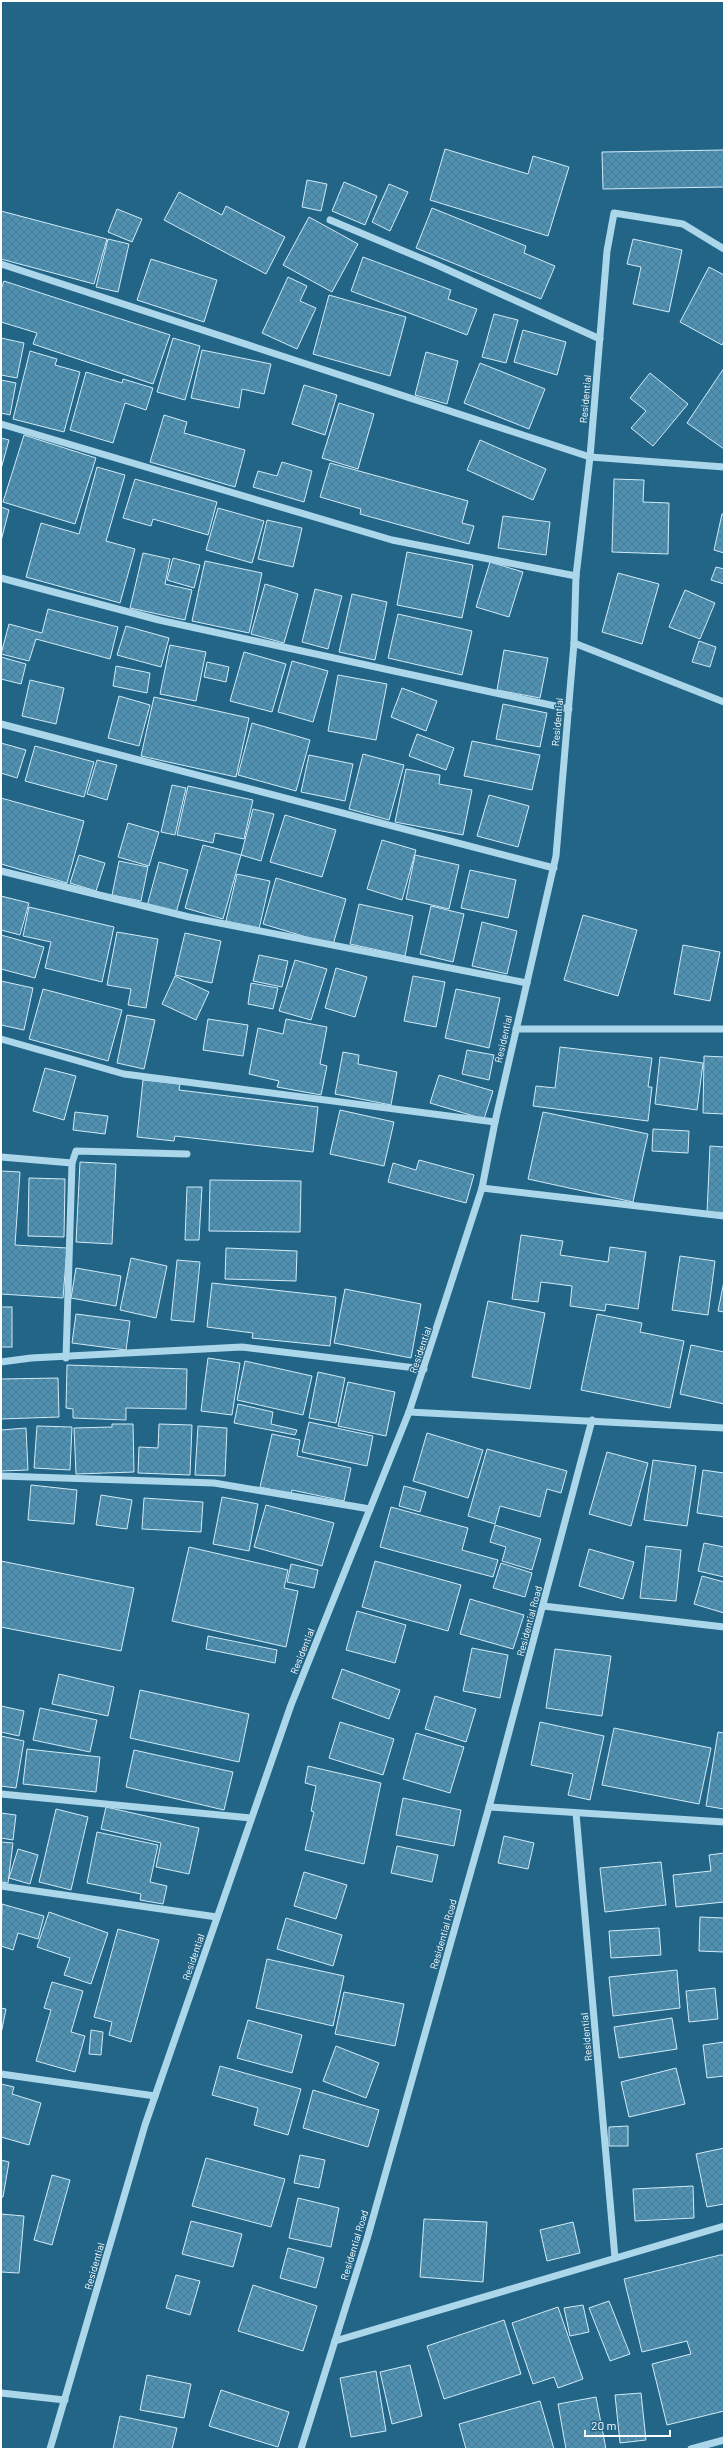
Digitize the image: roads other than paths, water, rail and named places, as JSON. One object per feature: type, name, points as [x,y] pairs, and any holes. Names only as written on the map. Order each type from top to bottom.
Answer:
[{"type":"street","name":"Residential","points":[[50,2449],[155,2096],[291,1705],[409,1412],[482,1188],[495,1122],[554,868],[574,643],[576,576],[590,457],[607,251],[614,213],[683,224],[724,249]]},
{"type":"street","points":[[330,220],[430,262],[600,339]]},
{"type":"street","points":[[1,264],[590,457],[724,467]]},
{"type":"street","points":[[1,424],[392,540],[576,576]]},
{"type":"street","points":[[1,578],[159,620],[568,708]]},
{"type":"street","points":[[574,643],[724,702]]},
{"type":"street","points":[[1,724],[554,868]]},
{"type":"street","points":[[1,871],[189,917],[527,982]]},
{"type":"street","points":[[516,1029],[724,1029]]},
{"type":"street","points":[[1,1039],[124,1074],[495,1122]]},
{"type":"street","points":[[66,1358],[72,1163],[76,1151],[187,1154]]},
{"type":"street","points":[[1,1157],[72,1163]]},
{"type":"street","points":[[482,1188],[724,1216]]},
{"type":"street","points":[[1,1362],[31,1358],[66,1358],[242,1347],[424,1369]]},
{"type":"street","points":[[409,1412],[592,1420],[724,1428]]},
{"type":"street","name":"Residential Road","points":[[301,2449],[369,2231],[489,1807],[592,1420]]},
{"type":"street","points":[[1,1476],[214,1483],[370,1509]]},
{"type":"street","points":[[543,1606],[724,1627]]},
{"type":"street","points":[[1,1794],[252,1818]]},
{"type":"street","points":[[489,1807],[724,1822]]},
{"type":"street","name":"Residential","points":[[576,1813],[616,2258]]},
{"type":"street","points":[[1,1886],[217,1917]]},
{"type":"street","points":[[1,2074],[155,2096]]},
{"type":"street","points":[[335,2341],[724,2226]]},
{"type":"street","points":[[1,2393],[65,2400]]},
{"type":"street","points":[[691,2449],[724,2440]]}]
